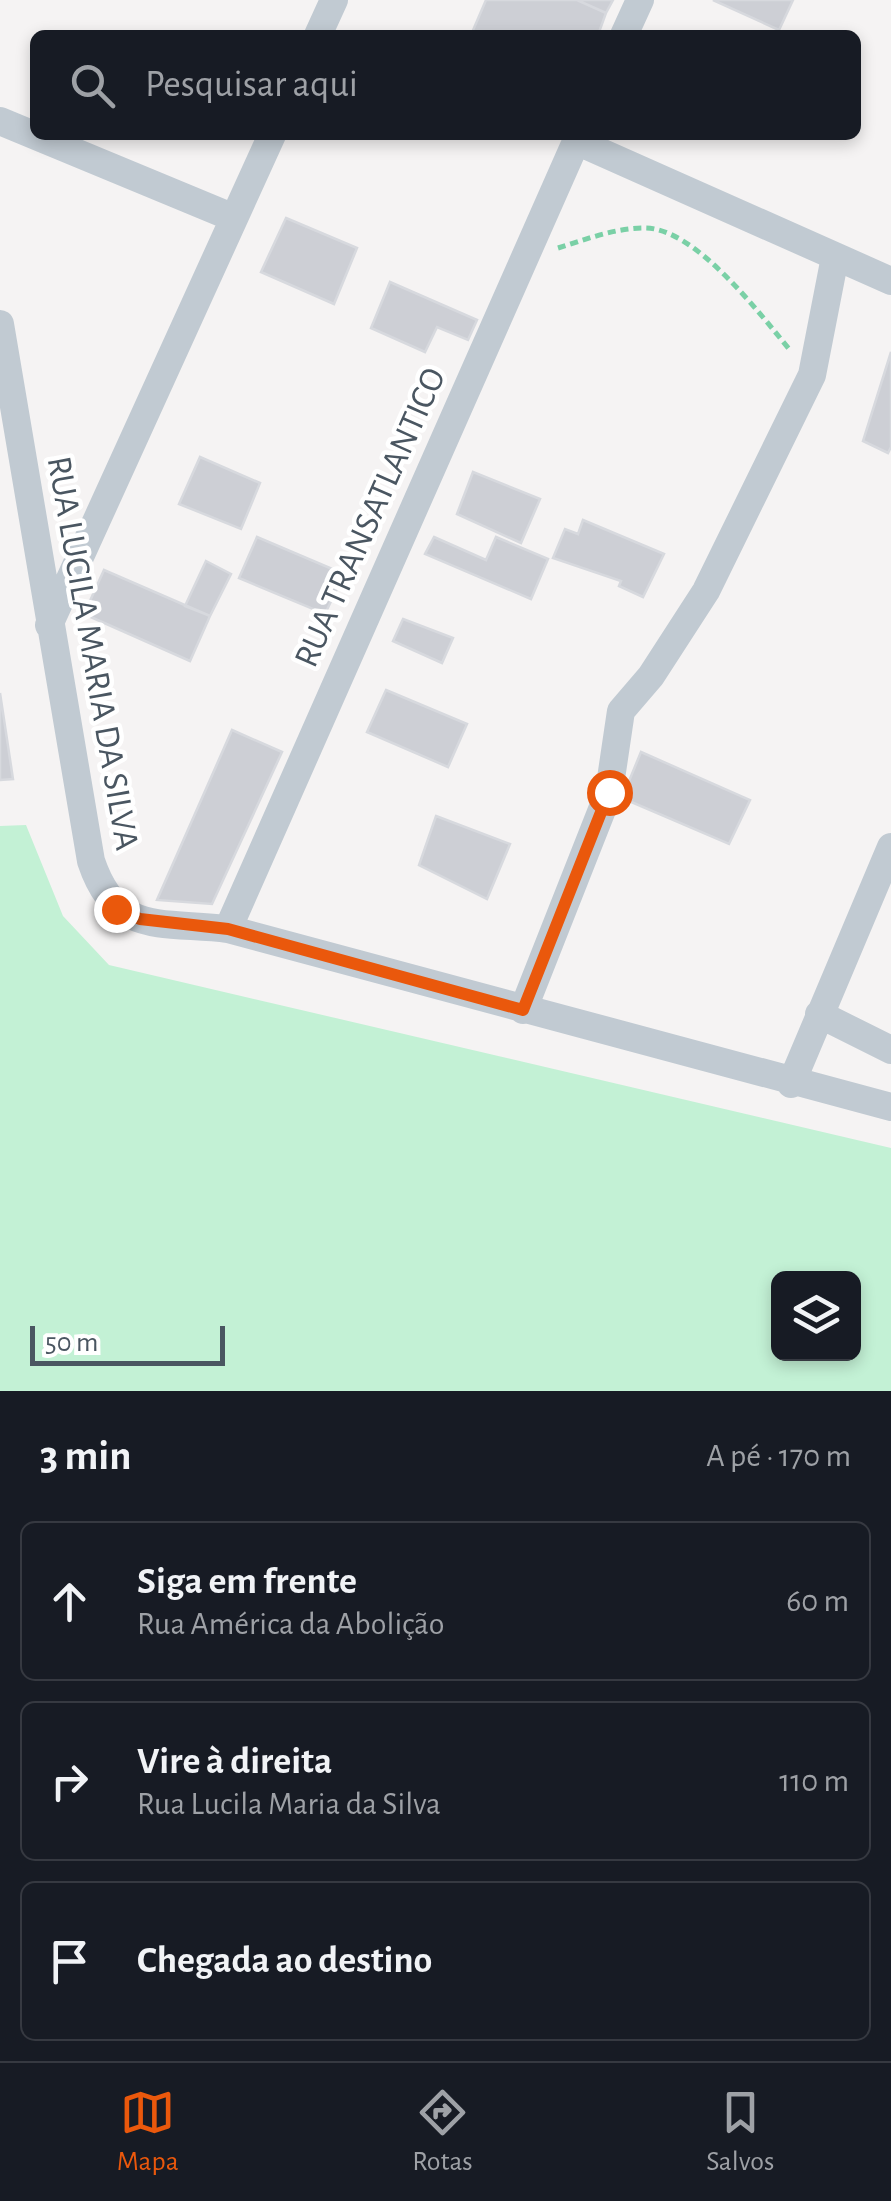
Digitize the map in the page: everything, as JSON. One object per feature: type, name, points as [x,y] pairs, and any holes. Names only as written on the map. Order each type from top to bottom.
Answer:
[{"type":"street","points":[[320,30],[334,0]]},
{"type":"street","points":[[626,30],[640,0]]},
{"type":"street","points":[[0,121],[30,133]]},
{"type":"street","points":[[46,140],[234,218]]},
{"type":"street","points":[[48,625],[270,140]]},
{"type":"street","name":"RUA TRANSATLANTICO","points":[[228,929],[577,140]]},
{"type":"street","points":[[582,140],[891,281]]},
{"type":"street","points":[[523,1010],[609,792],[622,712],[651,676],[706,591],[812,375],[836,257]]},
{"type":"street","name":"RUA LUCILA MARIA DA SILVA","points":[[0,324],[48,625],[91,861],[104,897],[128,916],[228,929],[791,1084],[891,1107]]},
{"type":"street","points":[[791,1084],[891,847]]},
{"type":"street","points":[[819,1014],[891,1050]]},
{"type":"path","points":[[525,258],[644,227],[679,236],[748,300],[812,375]]},
{"type":"green space","points":[[26,825],[63,916],[109,965],[891,1148],[891,1391],[0,1391],[0,826]]},
{"type":"building","points":[[486,0],[577,0],[606,13],[600,30],[473,30]]},
{"type":"building","points":[[577,0],[613,0],[606,13]]},
{"type":"building","points":[[713,0],[793,0],[779,30]]},
{"type":"building","points":[[286,218],[357,248],[334,304],[261,272]]},
{"type":"building","points":[[390,282],[477,320],[468,340],[437,327],[425,352],[371,328]]},
{"type":"building","points":[[891,352],[891,447],[888,453],[863,441]]},
{"type":"building","points":[[200,457],[260,483],[241,529],[179,504]]},
{"type":"building","points":[[473,472],[540,499],[521,543],[457,514]]},
{"type":"building","points":[[583,520],[664,554],[643,597],[619,586],[621,581],[553,558],[565,529],[578,534]]},
{"type":"building","points":[[257,537],[344,574],[325,614],[239,578]]},
{"type":"building","points":[[434,537],[486,560],[496,537],[548,559],[531,599],[425,554]]},
{"type":"building","points":[[206,561],[231,574],[210,616],[185,606]]},
{"type":"building","points":[[104,570],[210,616],[190,661],[84,614]]},
{"type":"building","points":[[403,619],[453,638],[442,663],[393,641]]},
{"type":"building","points":[[386,690],[467,724],[448,767],[367,732]]},
{"type":"building","points":[[0,693],[13,779],[0,780]]},
{"type":"building","points":[[232,730],[282,752],[212,904],[157,900]]},
{"type":"building","points":[[641,752],[750,800],[729,844],[622,798]]},
{"type":"building","points":[[436,816],[510,844],[487,899],[419,865]]},
{"type":"route","points":[[116,909],[140,919],[228,929],[523,1010],[609,792]]}]
